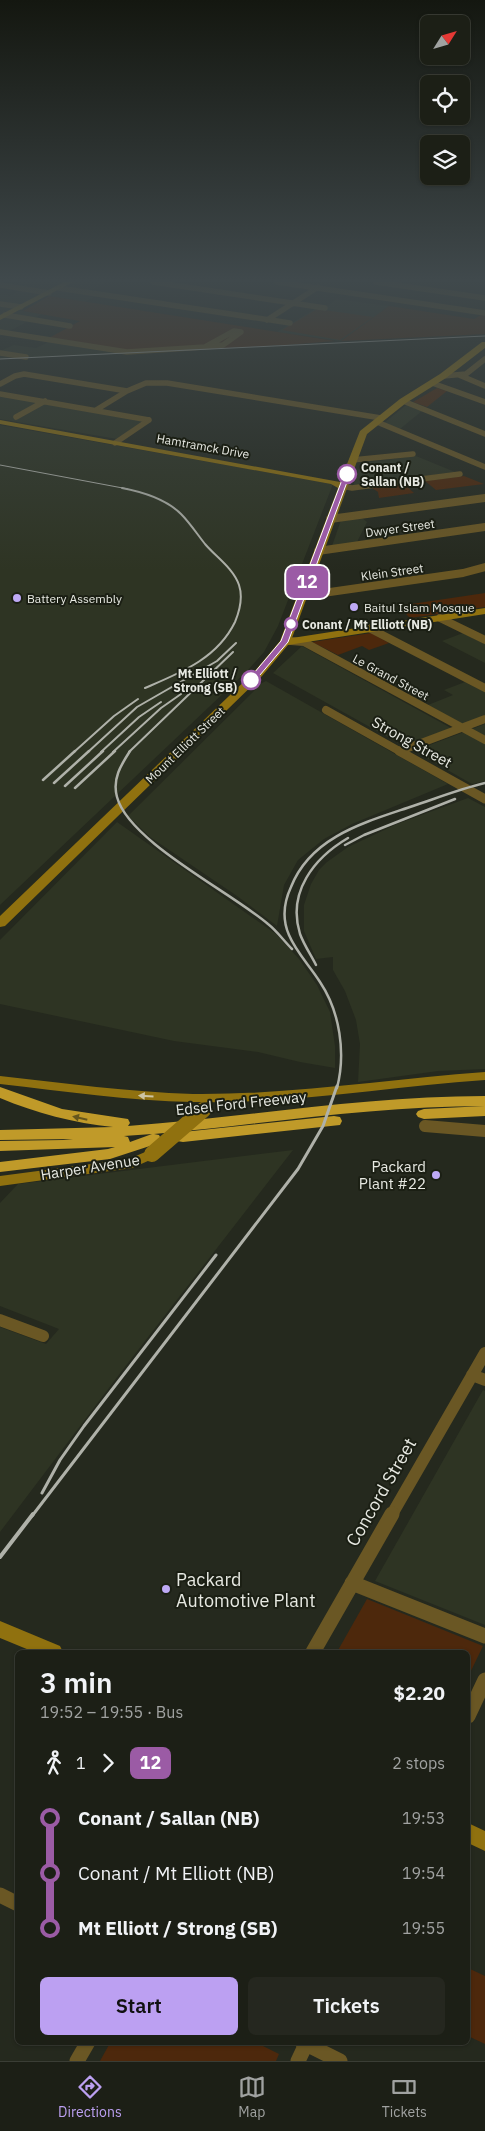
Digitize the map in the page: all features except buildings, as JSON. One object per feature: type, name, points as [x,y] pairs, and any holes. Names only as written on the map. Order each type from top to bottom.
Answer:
[{"type":"highway","points":[[0,1092],[45,1110],[96,1121],[181,1128]]},
{"type":"highway","name":"Edsel Ford Freeway","points":[[0,1135],[38,1136],[181,1128],[301,1114],[459,1101],[485,1101]]},
{"type":"highway","name":"Edsel Ford Freeway","points":[[0,1146],[152,1147],[216,1135],[349,1119],[485,1111]]},
{"type":"highway","points":[[0,1167],[152,1147]]},
{"type":"main road","points":[[439,378],[403,402],[363,433],[285,642],[485,611]]},
{"type":"main road","name":"Hamtramck Drive","points":[[0,422],[333,482],[342,486]]},
{"type":"main road","name":"Mount Elliott Street","points":[[0,922],[258,674],[285,642]]},
{"type":"main road","name":"Harper Avenue","points":[[0,1080],[135,1095],[194,1098],[337,1092],[430,1080],[485,1076]]},
{"type":"main road","name":"Harper Avenue","points":[[0,1181],[132,1163],[203,1110],[225,1102],[251,1097]]},
{"type":"main road","points":[[194,1098],[203,1103],[203,1110]]},
{"type":"main road","points":[[0,1629],[48,1650]]},
{"type":"main road","points":[[470,1834],[485,1841]]},
{"type":"street","points":[[49,378],[127,391]]},
{"type":"street","points":[[467,378],[485,386]]},
{"type":"street","points":[[96,410],[137,385],[167,383],[379,420],[485,467]]},
{"type":"street","points":[[432,383],[485,402]]},
{"type":"street","points":[[0,394],[149,420],[116,443]]},
{"type":"street","points":[[16,417],[44,401]]},
{"type":"street","points":[[403,402],[485,434]]},
{"type":"street","points":[[352,460],[413,454]]},
{"type":"street","points":[[342,486],[352,488],[460,474]]},
{"type":"street","points":[[330,519],[485,498]]},
{"type":"street","name":"Dwyer Street","points":[[318,551],[485,527]]},
{"type":"street","name":"Klein Street","points":[[302,596],[463,573],[485,567]]},
{"type":"street","points":[[440,618],[485,640]]},
{"type":"street","points":[[369,628],[485,688]]},
{"type":"street","name":"Le Grand Street","points":[[285,642],[304,642],[485,740]]},
{"type":"street","name":"Strong Street","points":[[326,710],[485,798]]},
{"type":"street","points":[[400,751],[485,719]]},
{"type":"street","points":[[425,1126],[485,1130]]},
{"type":"street","points":[[0,1320],[43,1336]]},
{"type":"street","name":"Concord Street","points":[[315,1650],[485,1353]]},
{"type":"street","points":[[472,1375],[485,1380]]},
{"type":"street","points":[[352,1583],[485,1636]]},
{"type":"street","points":[[470,1712],[485,1680]]},
{"type":"street","points":[[0,1895],[15,1902]]},
{"type":"street","points":[[77,2061],[86,2045]]},
{"type":"street","points":[[298,2061],[304,2045]]},
{"type":"street","points":[[309,2045],[340,2061]]},
{"type":"shaded area","points":[[437,388],[447,391],[427,407],[413,402]]},
{"type":"shaded area","points":[[0,396],[146,420],[117,439],[0,419]]},
{"type":"shaded area","points":[[406,405],[422,411],[400,429],[384,423]]},
{"type":"shaded area","points":[[0,425],[333,484],[278,626],[264,652],[248,670],[0,905]]},
{"type":"shaded area","points":[[416,456],[455,472],[353,486],[361,463]]},
{"type":"shaded area","points":[[464,476],[484,484],[436,490],[425,481]]},
{"type":"shaded area","points":[[404,484],[414,493],[379,498],[378,492],[372,488]]},
{"type":"shaded area","points":[[362,518],[367,522],[357,542],[332,546],[341,520]]},
{"type":"shaded area","points":[[485,593],[485,607],[410,618],[398,606]]},
{"type":"shaded area","points":[[371,633],[389,643],[369,650],[362,646],[338,655],[312,642]]},
{"type":"shaded area","points":[[463,633],[485,644],[485,663],[442,641]]},
{"type":"shaded area","points":[[302,646],[451,728],[404,746],[273,673]]},
{"type":"shaded area","points":[[266,681],[448,784],[352,824],[324,839],[298,860],[284,885],[277,926],[237,896],[150,837],[128,816]]},
{"type":"shaded area","points":[[465,682],[485,692],[485,715],[463,724],[428,705],[453,695],[444,690]]},
{"type":"shaded area","points":[[485,724],[485,781],[472,784],[414,751]]},
{"type":"shaded area","points":[[468,798],[485,807],[485,1069],[438,1071],[358,1082],[360,1044],[356,1020],[345,991],[333,970],[333,957],[316,959],[304,931],[304,905],[311,884],[319,870],[327,862],[348,847],[397,824]]},
{"type":"shaded area","points":[[117,822],[276,934],[299,959],[317,985],[330,1012],[335,1046],[335,1068],[258,1052],[174,1041],[0,1004],[0,940]]},
{"type":"shaded area","points":[[293,1150],[0,1532],[0,1327],[46,1344],[59,1329],[0,1306],[0,1203],[18,1184]]},
{"type":"shaded area","points":[[483,1390],[485,1391],[485,1625],[375,1581]]},
{"type":"shaded area","points":[[367,1599],[483,1646],[470,1673],[470,1650],[338,1650]]},
{"type":"shaded area","points":[[470,1969],[485,1976],[485,2044],[470,2037]]},
{"type":"shaded area","points":[[109,2045],[261,2045],[279,2054],[276,2061],[100,2061]]},
{"type":"railway","points":[[0,465],[128,489]]},
{"type":"railway","points":[[122,488],[154,497],[168,504],[181,514],[205,544],[233,573],[241,594],[240,608],[235,622],[218,646],[208,655],[184,670],[145,688]]},
{"type":"railway","points":[[88,752],[137,707],[217,661],[236,643]]},
{"type":"railway","points":[[130,751],[233,652]]},
{"type":"railway","points":[[113,752],[161,708],[181,694]]},
{"type":"railway","points":[[74,752],[114,716],[138,699]]},
{"type":"railway","points":[[101,752],[139,717],[161,702]]},
{"type":"railway","points":[[43,780],[75,751]]},
{"type":"railway","points":[[54,783],[89,751]]},
{"type":"railway","points":[[65,786],[103,751]]},
{"type":"railway","points":[[75,788],[115,751]]},
{"type":"railway","points":[[130,751],[121,767],[116,784],[117,797],[125,814],[160,849],[251,911],[271,927],[292,949]]},
{"type":"railway","points":[[337,1088],[341,1061],[337,1019],[327,994],[295,947],[287,929],[285,911],[291,887],[300,870],[312,855],[342,833],[377,818],[485,783]]},
{"type":"railway","points":[[345,845],[364,835],[455,799]]},
{"type":"railway","points":[[316,965],[300,934],[297,904],[306,878],[314,866],[348,838]]},
{"type":"railway","points":[[32,1516],[298,1169],[323,1126],[337,1086]]},
{"type":"railway","points":[[42,1493],[60,1460],[84,1426],[216,1255]]},
{"type":"railway","points":[[0,1557],[33,1514]]},
{"type":"bus line","name":"12","points":[[251,680],[285,642],[347,474]]},
{"type":"place","name":"Conant / Sallan (NB)","points":[[347,474]]},
{"type":"place","name":"Battery Assembly","points":[[17,598]]},
{"type":"place","name":"Baitul Islam Mosque","points":[[354,607]]},
{"type":"place","name":"Conant / Mt Elliott (NB)","points":[[291,624]]},
{"type":"place","name":"Mt Elliott / Strong (SB)","points":[[251,680]]},
{"type":"place","name":"Packard Plant #22","points":[[436,1175]]},
{"type":"place","name":"Packard Automotive Plant","points":[[166,1589]]}]
